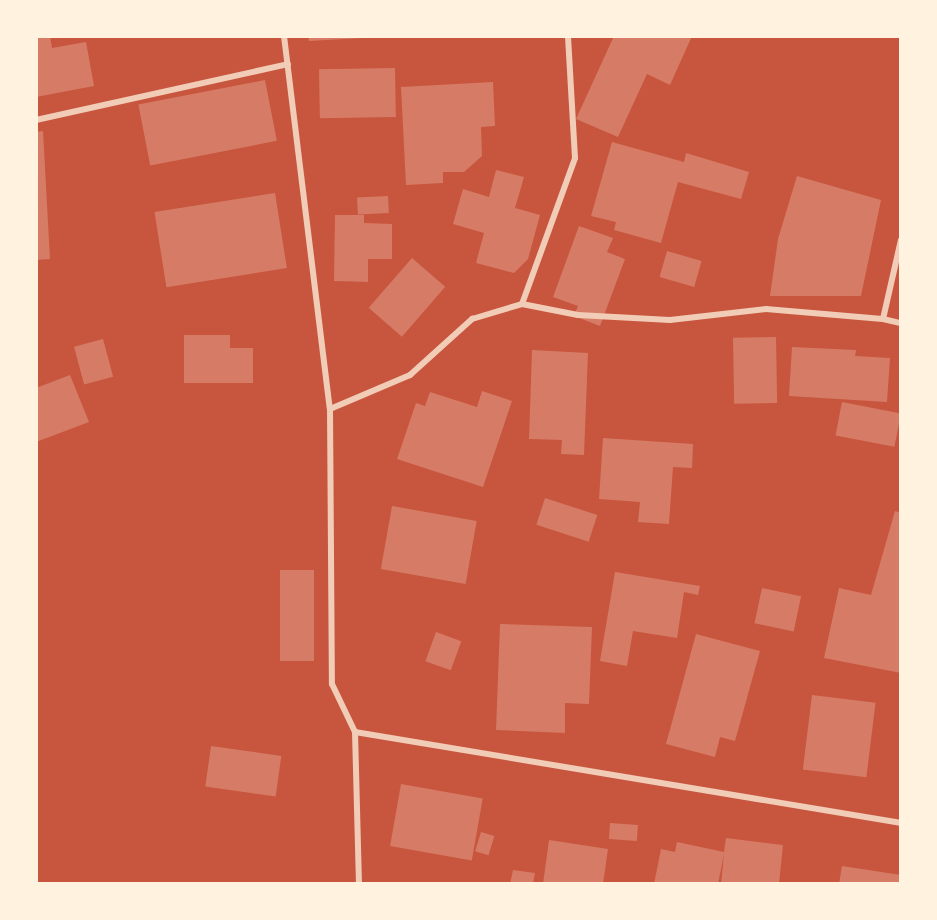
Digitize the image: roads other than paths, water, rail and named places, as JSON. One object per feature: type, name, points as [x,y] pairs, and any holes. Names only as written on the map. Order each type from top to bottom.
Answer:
[{"type":"street","points":[[284,36],[330,409],[332,684],[355,732],[359,884]]},
{"type":"street","points":[[522,304],[575,158],[568,36]]},
{"type":"street","points":[[36,120],[288,64]]},
{"type":"street","points":[[883,319],[901,240]]},
{"type":"street","points":[[330,409],[410,375],[472,319],[522,304],[578,315],[670,320],[765,309],[883,319],[901,323]]},
{"type":"street","points":[[355,732],[901,823]]}]
